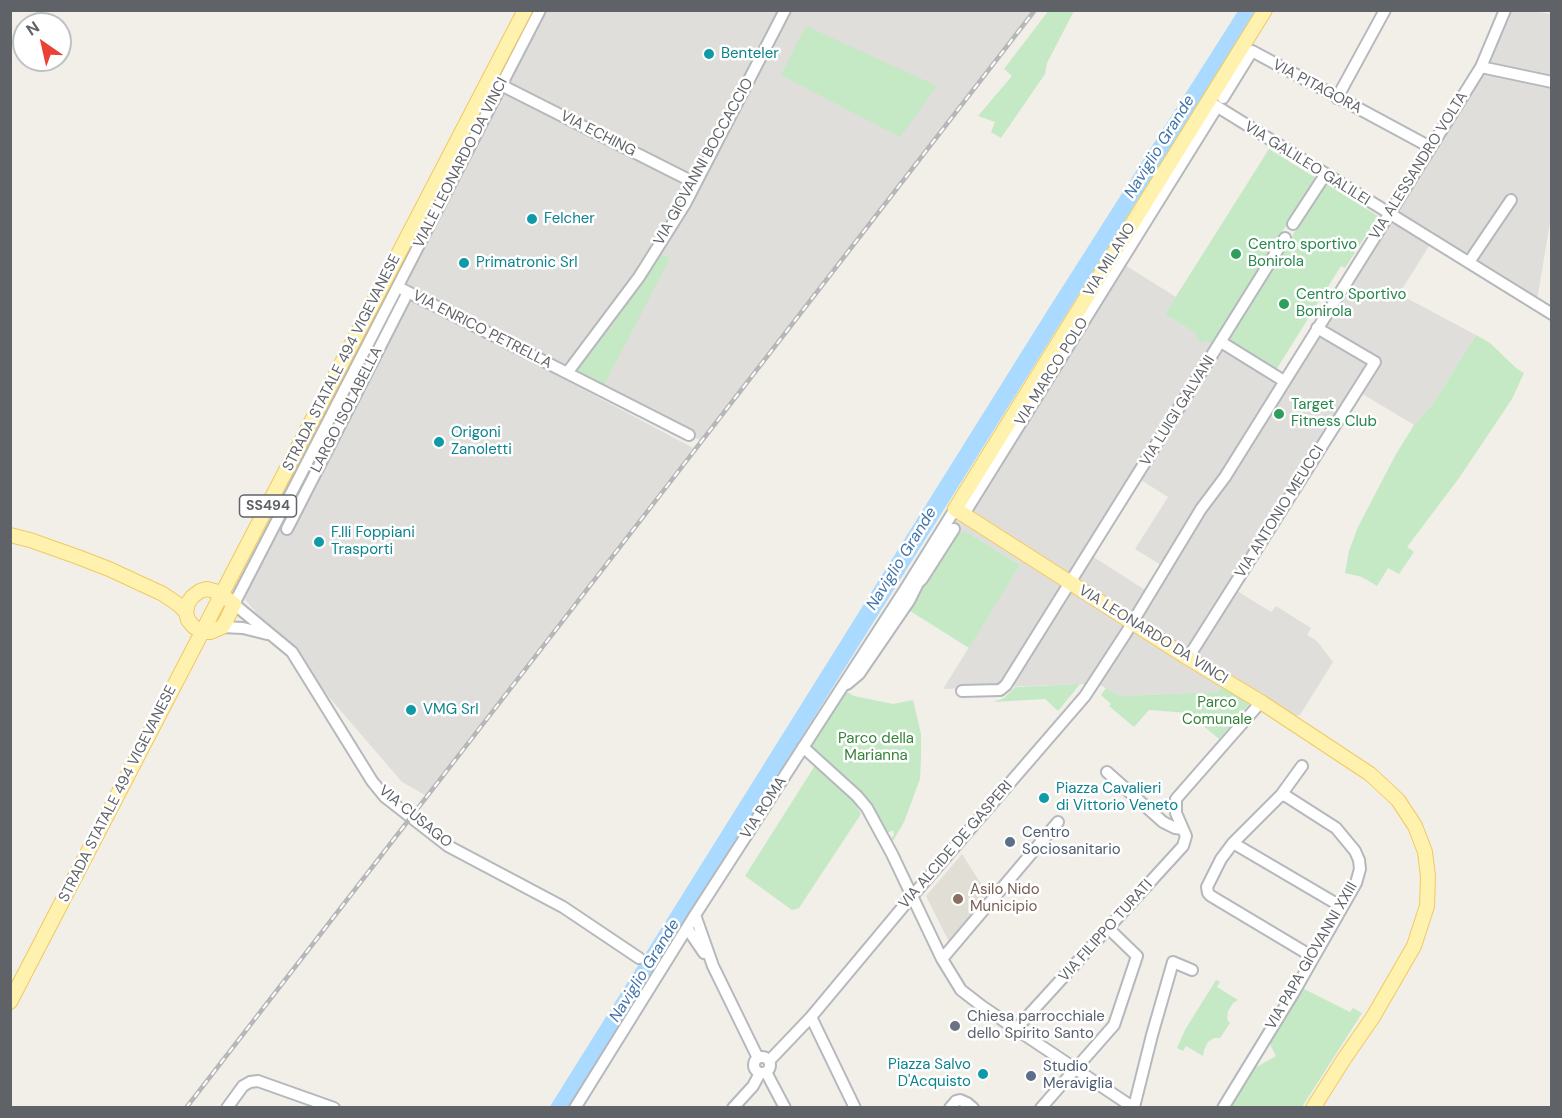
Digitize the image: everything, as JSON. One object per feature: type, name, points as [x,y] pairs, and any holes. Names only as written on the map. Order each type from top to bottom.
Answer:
[{"type":"main road","name":"STRADA STATALE 494 VIGEVANESE","points":[[218,592],[515,10]]},
{"type":"main road","name":"STRADA STATALE 494 VIGEVANESE","points":[[10,984],[525,10]]},
{"type":"main road","name":"VIA MILANO","points":[[959,512],[1216,102],[1265,10]]},
{"type":"main road","name":"VIA LEONARDO DA VINCI","points":[[959,512],[1261,702],[1370,774],[1398,800],[1415,826],[1425,852],[1428,876],[1426,906],[1414,946],[1359,1038],[1313,1107]]},
{"type":"main road","points":[[10,535],[78,556],[163,594],[186,612]]},
{"type":"main road","points":[[207,589],[218,592],[234,604],[226,621],[222,627],[210,632],[198,630],[188,620],[186,612],[188,603],[200,591],[207,589]]},
{"type":"main road","points":[[163,594],[180,596],[195,594]]},
{"type":"main road","name":"STRADA STATALE 494 VIGEVANESE","points":[[10,1002],[198,630]]},
{"type":"main road","name":"VIA LEONARDO DA VINCI","points":[[1322,1107],[1359,1038]]},
{"type":"street","name":"VIALE LEONARDO DA VINCI","points":[[234,604],[403,289],[501,85],[540,10]]},
{"type":"street","points":[[1337,98],[1385,10]]},
{"type":"street","name":"VIA ALESSANDRO VOLTA","points":[[1132,622],[1200,509],[1225,477],[1481,67],[1505,10]]},
{"type":"street","name":"VIA GIOVANNI BOCCACCIO","points":[[567,373],[639,277],[685,204],[784,11]]},
{"type":"street","name":"VIA PITAGORA","points":[[1216,102],[1252,51],[1430,147]]},
{"type":"street","points":[[1481,67],[1551,82]]},
{"type":"street","name":"VIA ECHING","points":[[501,85],[695,183]]},
{"type":"street","name":"VIA GALILEO GALILEI","points":[[1216,102],[1325,175],[1549,313]]},
{"type":"street","points":[[1293,224],[1325,175]]},
{"type":"street","points":[[1469,262],[1511,200]]},
{"type":"street","name":"VIA LUIGI GALVANI","points":[[962,691],[999,690],[1006,685],[1285,238]]},
{"type":"street","name":"VIA ENRICO PETRELLA","points":[[403,289],[567,373]]},
{"type":"street","name":"LARGO ISOLABELLA","points":[[287,529],[403,289]]},
{"type":"street","name":"VIA ANTONIO MEUCCI","points":[[1188,658],[1375,362],[1317,328]]},
{"type":"street","points":[[1221,342],[1284,381]]},
{"type":"street","points":[[567,373],[689,435]]},
{"type":"street","points":[[954,529],[922,579],[917,577],[959,512]]},
{"type":"street","name":"VIA ROMA","points":[[575,1107],[841,688],[860,675],[909,601],[917,577]]},
{"type":"street","name":"VIA CUSAGO","points":[[234,604],[292,652],[372,781],[385,797],[448,846],[563,907],[639,958]]},
{"type":"street","name":"VIA ALCIDE DE GASPERI","points":[[733,1107],[753,1086],[763,1066],[811,1017],[1085,696],[1132,622]]},
{"type":"street","name":"VIA CUSAGO","points":[[222,627],[243,628],[275,638]]},
{"type":"street","points":[[1184,829],[1176,813],[1176,799],[1261,702]]},
{"type":"street","points":[[803,747],[862,801],[874,819],[942,959],[961,990],[982,1007],[1134,1107],[1173,962],[1192,970]]},
{"type":"street","points":[[1302,766],[1281,795],[1233,843],[1221,859],[1207,887],[1211,896],[1314,957]]},
{"type":"street","points":[[1107,772],[1163,822],[1175,828],[1184,829]]},
{"type":"street","name":"VIA PAPA GIOVANNI XXIII","points":[[1223,1107],[1314,957],[1356,883],[1360,869],[1355,851],[1336,828],[1281,795]]},
{"type":"street","points":[[942,959],[1058,822]]},
{"type":"street","name":"VIA FILIPPO TURATI","points":[[1016,1029],[1183,846],[1186,836],[1184,829]]},
{"type":"street","points":[[1233,843],[1342,907]]},
{"type":"street","points":[[695,915],[713,966],[785,1107]]},
{"type":"street","points":[[687,928],[713,966]]},
{"type":"street","points":[[1041,1107],[1114,1025],[1137,959],[1136,954],[1108,928]]},
{"type":"street","points":[[811,1017],[855,1107]]},
{"type":"street","points":[[227,1107],[247,1083],[258,1081],[334,1107]]},
{"type":"street","points":[[950,1107],[960,1100],[973,1107]]},
{"type":"shaded area","points":[[777,10],[789,16],[792,10],[1032,11],[700,440],[404,281],[543,11]]},
{"type":"shaded area","points":[[1509,11],[1551,14],[1551,217],[1537,300],[1434,238],[1399,294],[1476,335],[1432,405],[1414,425],[1356,390],[1231,587],[1271,612],[1276,606],[1311,628],[1307,635],[1317,641],[1333,662],[1300,715],[1293,716],[1222,685],[1218,692],[1120,696],[1102,686],[1080,684],[943,689],[1020,565],[967,532],[893,600],[1109,255],[1176,297],[1165,314],[1284,387]],"holes":[[[1141,480],[1168,497],[1135,549],[1161,565],[1145,590],[1092,556]]]},
{"type":"shaded area","points":[[401,292],[693,448],[425,795],[402,782],[242,596]]},
{"type":"shaded area","name":"Asilo Nido Municipio","points":[[962,854],[990,898],[950,944],[926,896]]},
{"type":"green space","points":[[1049,10],[1074,11],[1047,63],[1045,74],[1001,138],[991,132],[995,122],[978,116],[1012,76],[1004,69]]},
{"type":"green space","points":[[806,26],[937,86],[900,137],[781,75]]},
{"type":"green space","name":"Centro sportivo Bonirola","points":[[1269,149],[1316,178],[1212,344],[1206,340],[1201,343],[1197,334],[1165,314]]},
{"type":"green space","name":"Centro Sportivo Bonirola","points":[[1325,183],[1378,216],[1345,268],[1341,266],[1276,370],[1228,340]]},
{"type":"green space","points":[[661,254],[670,258],[604,385],[575,371],[615,322]]},
{"type":"green space","points":[[1476,335],[1490,343],[1524,373],[1512,399],[1459,478],[1407,547],[1414,552],[1399,574],[1388,568],[1377,586],[1362,577],[1345,573],[1349,551],[1358,527],[1395,456],[1414,425],[1432,405]]},
{"type":"green space","points":[[967,532],[1020,565],[969,648],[907,609],[954,533]]},
{"type":"green space","points":[[1080,684],[1058,711],[1045,699],[993,702],[1004,698],[1015,687]]},
{"type":"green space","name":"Parco Comunale","points":[[1222,685],[1250,703],[1219,739],[1188,713],[1149,710],[1134,727],[1109,706],[1111,704],[1101,695],[1106,688],[1120,696],[1218,692]]},
{"type":"green space","name":"Parco della Marianna","points":[[846,691],[854,696],[893,704],[913,700],[921,734],[920,779],[904,822],[893,841],[891,838],[894,835],[893,830],[887,833],[862,795],[810,748]]},
{"type":"green space","points":[[816,764],[852,799],[861,814],[799,908],[792,910],[745,876]]},
{"type":"green space","points":[[1216,980],[1220,982],[1217,987],[1238,1000],[1228,1011],[1227,1019],[1230,1023],[1220,1038],[1214,1038],[1208,1042],[1203,1056],[1186,1046],[1183,1051],[1177,1048],[1185,1030]]},
{"type":"green space","points":[[1302,988],[1350,1012],[1353,1008],[1362,1013],[1302,1107],[1229,1108],[1253,1069],[1276,1056],[1269,1042]]},
{"type":"water","name":"Naviglio Grande","points":[[1238,11],[1256,11],[570,1107],[549,1108],[1044,316]]},
{"type":"railway","points":[[186,1108],[1035,10]]},
{"type":"place","name":"Benteler","points":[[709,54]]},
{"type":"place","name":"Felcher","points":[[532,219]]},
{"type":"place","name":"Centro sportivo Bonirola","points":[[1236,254]]},
{"type":"place","name":"Primatronic Srl","points":[[464,263]]},
{"type":"place","name":"Centro Sportivo Bonirola","points":[[1284,304]]},
{"type":"place","name":"Target Fitness Club","points":[[1279,414]]},
{"type":"place","name":"Origoni Zanoletti","points":[[439,442]]},
{"type":"place","name":"F.lli Foppiani Trasporti","points":[[319,542]]},
{"type":"place","name":"VMG Srl","points":[[411,710]]},
{"type":"place","name":"Piazza Cavalieri di Vittorio Veneto","points":[[1044,798]]},
{"type":"place","name":"Centro Sociosanitario","points":[[1010,842]]},
{"type":"place","name":"Asilo Nido Municipio","points":[[958,899]]},
{"type":"place","name":"Chiesa parrocchiale dello Spirito Santo","points":[[955,1026]]},
{"type":"place","name":"Piazza Salvo D'Acquisto","points":[[983,1074]]},
{"type":"place","name":"Studio Meraviglia","points":[[1031,1076]]}]
